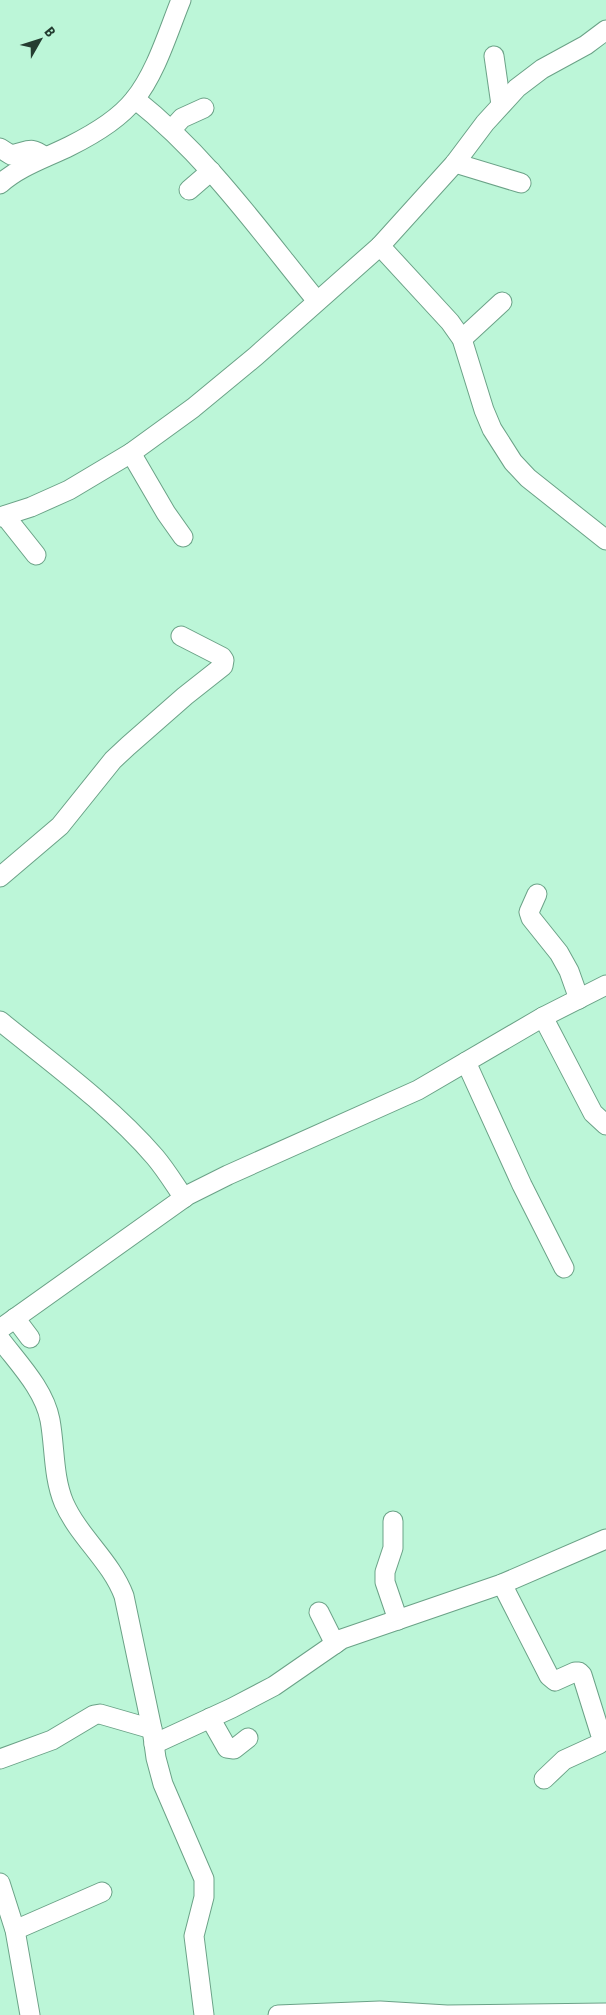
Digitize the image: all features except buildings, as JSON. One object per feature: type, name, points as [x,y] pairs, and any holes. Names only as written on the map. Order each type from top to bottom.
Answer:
[{"type":"street","points":[[0,184],[16,173],[88,136],[120,113],[135,99],[164,44],[181,0]]},
{"type":"street","points":[[36,555],[2,517],[31,507],[69,490],[131,453],[193,408],[256,356],[380,246],[455,163],[485,123],[512,92],[532,76],[606,30]]},
{"type":"street","points":[[494,56],[501,105]]},
{"type":"street","points":[[135,99],[172,129],[240,203],[317,301]]},
{"type":"street","points":[[172,129],[182,118],[204,108]]},
{"type":"street","points":[[0,148],[11,155],[32,149],[37,150],[46,157]]},
{"type":"street","points":[[455,163],[521,183]]},
{"type":"street","points":[[189,190],[211,171]]},
{"type":"street","points":[[380,246],[450,322],[462,339],[484,410],[492,429],[513,462],[528,478],[606,540]]},
{"type":"street","points":[[462,339],[502,302]]},
{"type":"street","points":[[131,453],[166,513],[183,536]]},
{"type":"street","points":[[0,877],[60,826],[113,760],[222,666],[224,660],[222,657],[181,636]]},
{"type":"street","points":[[538,894],[531,905],[529,912],[531,918],[559,953],[569,971],[579,999]]},
{"type":"street","points":[[0,1329],[184,1198],[228,1175],[418,1090],[543,1017],[606,985]]},
{"type":"street","points":[[543,1017],[593,1112],[606,1125]]},
{"type":"street","points":[[0,1021],[58,1067],[135,1136],[156,1158],[184,1198]]},
{"type":"street","points":[[466,1062],[522,1185],[564,1268]]},
{"type":"street","points":[[15,1318],[30,1338]]},
{"type":"street","points":[[0,1339],[35,1386],[47,1407],[57,1479],[65,1505],[115,1576],[122,1591],[163,1784],[204,1879],[204,1897],[194,1936],[204,2015]]},
{"type":"street","points":[[393,1521],[393,1548],[385,1582],[398,1620]]},
{"type":"street","points":[[0,1759],[52,1740],[94,1714],[100,1714],[153,1736],[210,1718],[274,1686],[347,1637],[502,1584],[606,1539]]},
{"type":"street","points":[[502,1584],[549,1676],[556,1681],[575,1672],[582,1676],[602,1739],[599,1744],[560,1763],[544,1779]]},
{"type":"street","points":[[319,1612],[335,1644]]},
{"type":"street","points":[[210,1718],[227,1748],[234,1749],[248,1738]]},
{"type":"street","points":[[0,1883],[15,1930],[30,2015]]},
{"type":"street","points":[[15,1930],[102,1892]]},
{"type":"street","points":[[278,2015],[380,2011],[447,2015],[606,2013]]}]
